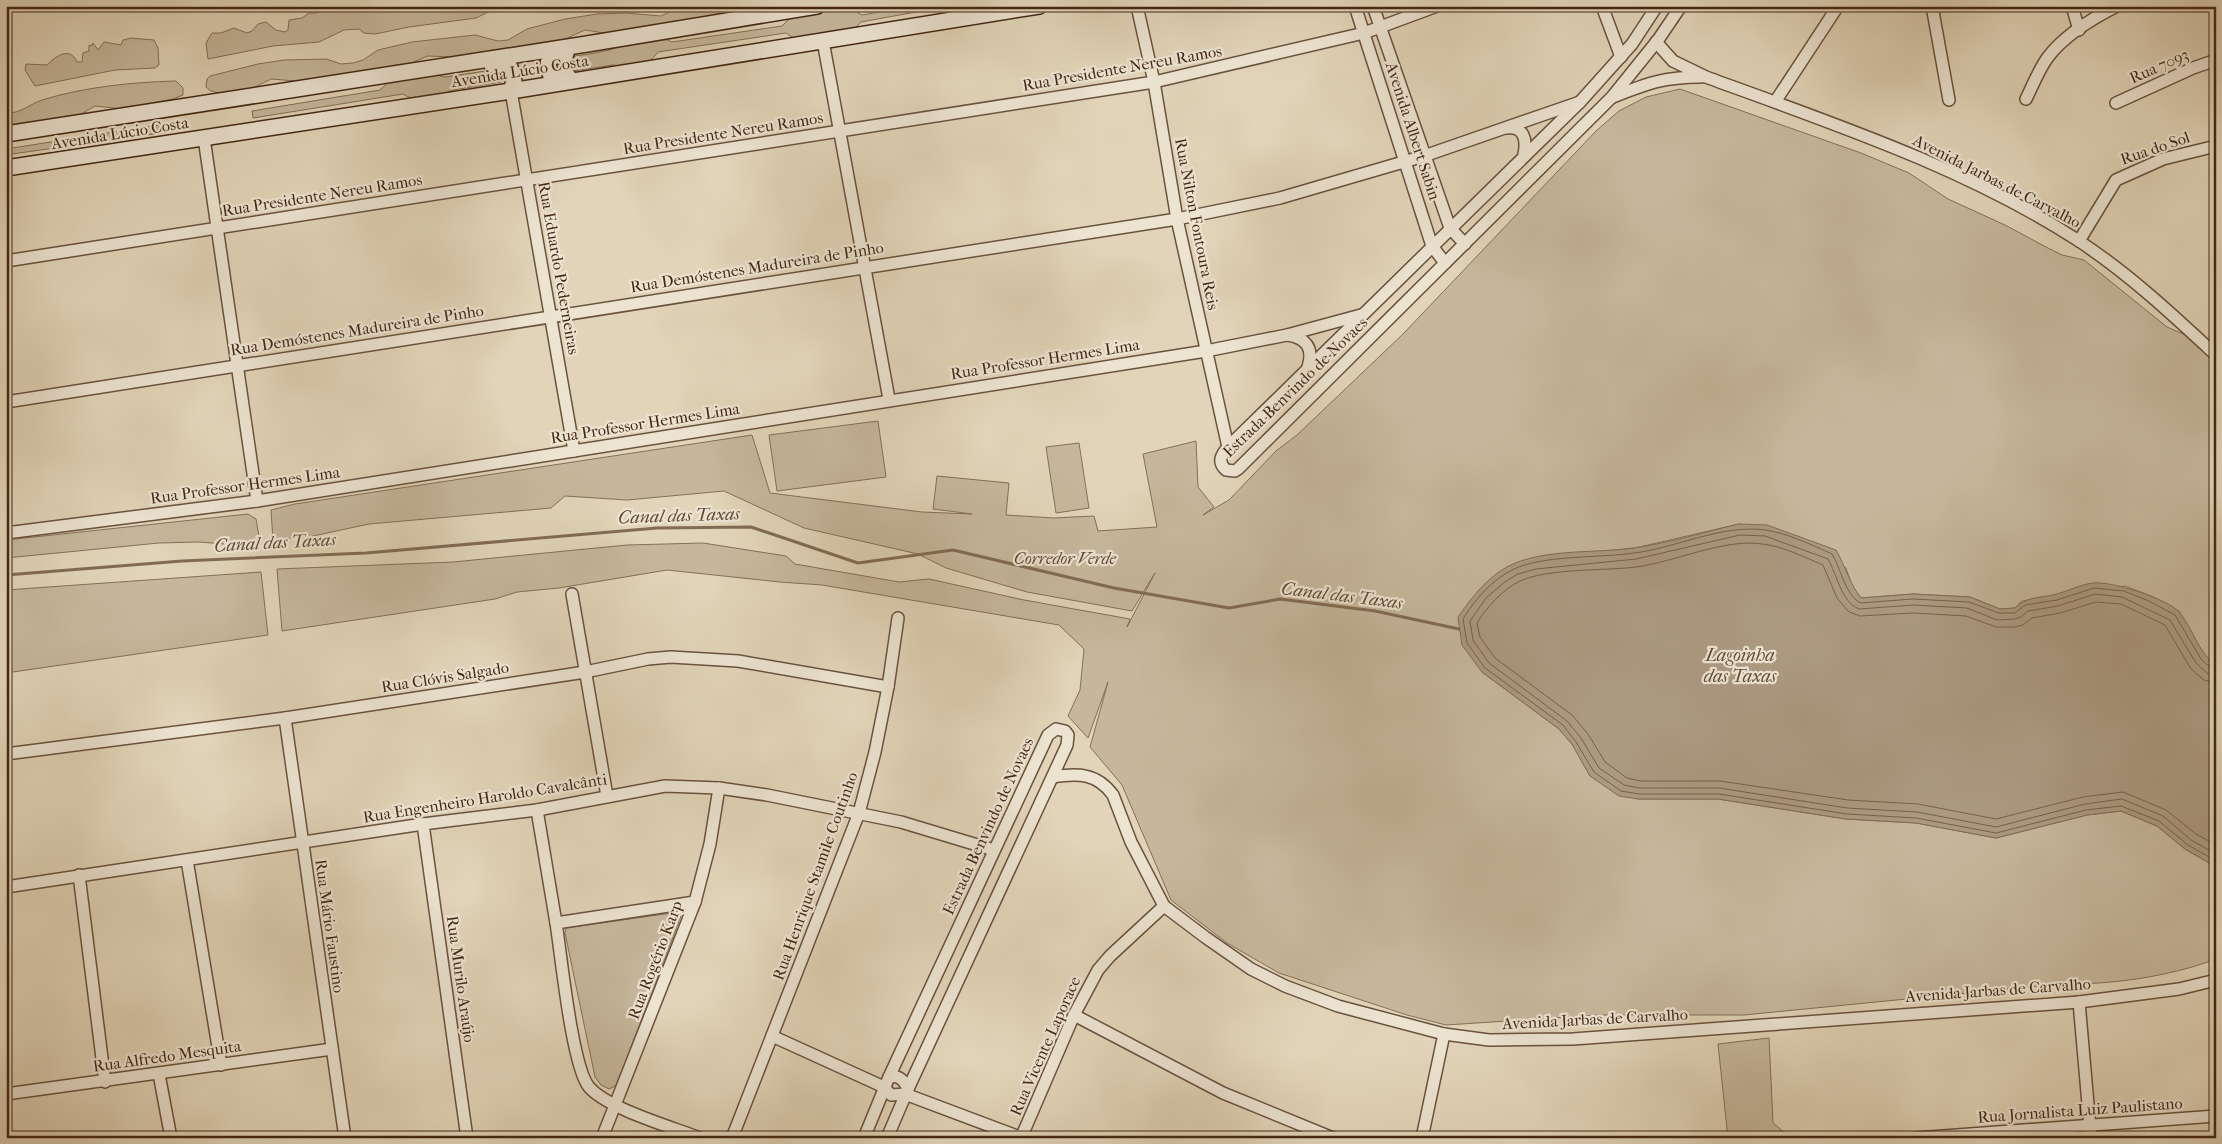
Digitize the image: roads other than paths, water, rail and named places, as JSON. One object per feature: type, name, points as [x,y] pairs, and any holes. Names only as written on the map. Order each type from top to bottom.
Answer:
[{"type":"main road","name":"Avenida Lúcio Costa","points":[[6,134],[462,64],[817,6]]},
{"type":"main road","name":"Avenida Lúcio Costa","points":[[6,168],[511,91],[1039,6]]},
{"type":"main road","points":[[587,44],[578,52],[552,57],[548,63],[548,68],[550,74],[556,78],[582,74],[592,77]]},
{"type":"main road","points":[[462,64],[475,68],[501,63],[510,67],[514,81],[511,91]]},
{"type":"street","name":"Rua Nilton Fontoura Reis","points":[[1136,6],[1154,82],[1177,219],[1228,447]]},
{"type":"street","name":"Avenida Albert Sabin","points":[[1355,6],[1432,246],[1445,263]]},
{"type":"street","name":"Avenida Albert Sabin","points":[[1373,6],[1450,228],[1465,244]]},
{"type":"street","name":"Rua Presidente Nereu Ramos","points":[[6,261],[1154,82],[1364,33],[1437,6]]},
{"type":"street","points":[[1602,6],[1621,57]]},
{"type":"street","name":"Estrada Benvindo de Novaes","points":[[1657,6],[1621,57],[1580,102],[1524,154],[1228,447],[1222,454],[1221,463],[1226,470],[1235,471],[1612,97],[1656,42],[1681,6]]},
{"type":"street","points":[[1775,102],[1838,6]]},
{"type":"street","points":[[1932,6],[1949,100]]},
{"type":"street","points":[[2072,6],[2079,30]]},
{"type":"street","points":[[2026,99],[2046,59],[2079,30],[2112,7]]},
{"type":"street","points":[[823,41],[889,399]]},
{"type":"street","name":"Avenida Jarbas de Carvalho","points":[[1656,42],[1673,61],[1706,77],[1911,154],[1949,171],[2033,214],[2079,241],[2122,272],[2216,355]]},
{"type":"street","name":"Rua 7093","points":[[2116,103],[2193,68],[2216,60]]},
{"type":"street","name":"Avenida Jarbas de Carvalho","points":[[1612,97],[1658,80],[1676,77],[1706,77]]},
{"type":"street","name":"Rua Eduardo Pederneiras","points":[[511,91],[574,451]]},
{"type":"street","name":"Rua Demóstenes Madureira de Pinho","points":[[6,402],[865,266],[1177,219],[1280,198],[1424,156],[1580,102]]},
{"type":"street","points":[[1505,128],[1514,127],[1521,131],[1526,144],[1524,154]]},
{"type":"street","points":[[204,138],[257,501]]},
{"type":"street","name":"Rua do Sol","points":[[2079,241],[2116,180],[2164,159],[2216,146]]},
{"type":"street","name":"Rua Professor Hermes Lima","points":[[6,533],[257,501],[889,399],[1206,351],[1286,335],[1361,315]]},
{"type":"street","points":[[1286,335],[1304,340],[1308,344],[1311,353],[1308,367]]},
{"type":"street","points":[[572,594],[607,796]]},
{"type":"street","name":"Rua Henrique Stamile Coutinho","points":[[732,1138],[859,813],[875,752],[888,687],[898,618]]},
{"type":"street","name":"Rua Clóvis Salgado","points":[[6,754],[285,718],[585,672],[648,659],[671,657],[714,658],[738,661],[888,687]]},
{"type":"street","name":"Rua Mário Faustino","points":[[285,718],[345,1138]]},
{"type":"street","name":"Estrada Benvindo de Novaes","points":[[864,1138],[887,1082],[1048,736],[1056,729],[1061,729],[1068,735],[1069,740],[906,1091],[887,1138]]},
{"type":"street","name":"Avenida Jarbas de Carvalho","points":[[1053,777],[1083,775],[1093,777],[1108,788],[1113,795],[1145,873],[1164,906],[1252,969],[1285,986],[1338,1006],[1444,1034],[1489,1040],[1574,1040],[2079,1002],[2180,990],[2216,980]]},
{"type":"street","name":"Rua Engenheiro Haroldo Cavalcânti","points":[[6,887],[423,824],[537,810],[665,786],[719,788],[767,795],[901,822],[994,850]]},
{"type":"street","name":"Rua Rogério Karp","points":[[602,1138],[695,902],[710,844],[719,788]]},
{"type":"street","points":[[537,810],[573,1036],[583,1076],[588,1086],[616,1106],[700,1138]]},
{"type":"street","name":"Rua Murilo Araújo","points":[[423,824],[467,1138]]},
{"type":"street","points":[[187,860],[221,1065]]},
{"type":"street","points":[[79,875],[105,1082]]},
{"type":"street","points":[[556,923],[695,902]]},
{"type":"street","name":"Rua Vicente Laporace","points":[[1021,1138],[1088,987],[1104,963],[1164,906]]},
{"type":"street","points":[[2079,1002],[2091,1138]]},
{"type":"street","points":[[1074,1015],[1223,1093],[1333,1138]]},
{"type":"street","points":[[1422,1138],[1444,1034]]},
{"type":"street","points":[[772,1036],[887,1082],[899,1078],[906,1083],[906,1091]]},
{"type":"street","name":"Rua Alfredo Mesquita","points":[[6,1094],[105,1082],[332,1049]]},
{"type":"street","points":[[160,1074],[171,1138]]},
{"type":"street","points":[[887,1082],[891,1096],[906,1091],[1021,1138]]},
{"type":"street","name":"Rua Jornalista Luiz Paulistano","points":[[1916,1138],[2216,1116]]},
{"type":"water","name":"Lagoinha das Taxas","points":[[1739,524],[1767,525],[1836,550],[1861,598],[1913,594],[1970,597],[2000,609],[2015,608],[2032,598],[2058,594],[2084,585],[2102,583],[2139,592],[2173,607],[2184,619],[2209,660],[2216,666],[2216,867],[2185,849],[2157,826],[2121,811],[2087,815],[1996,838],[1916,823],[1846,819],[1718,799],[1638,799],[1619,796],[1590,776],[1572,744],[1559,729],[1482,672],[1462,645],[1458,617],[1487,582],[1513,564],[1546,555],[1647,546]]},
{"type":"waterway","name":"Canal das Taxas","points":[[6,575],[182,561],[366,553],[657,528],[751,527],[858,563],[953,550],[1114,588],[1229,608],[1280,599],[1375,611],[1459,629]]},
{"type":"park label","name":"Corredor Verde","points":[[1065,558]]}]
